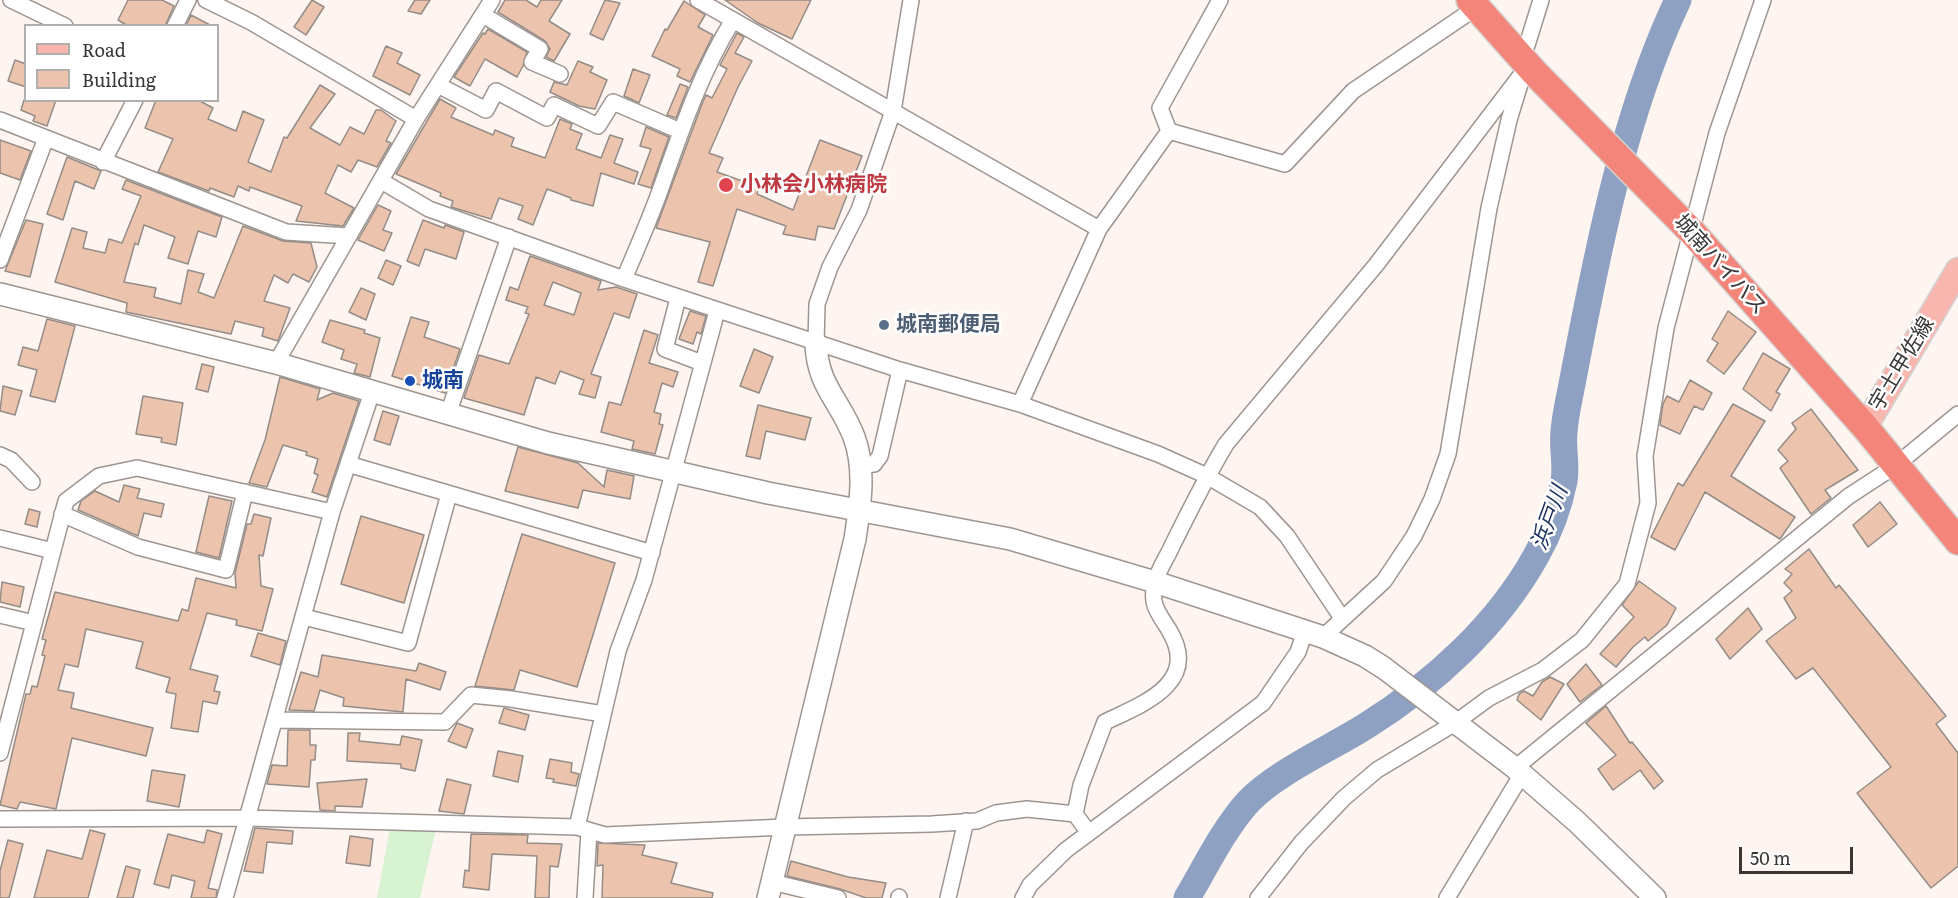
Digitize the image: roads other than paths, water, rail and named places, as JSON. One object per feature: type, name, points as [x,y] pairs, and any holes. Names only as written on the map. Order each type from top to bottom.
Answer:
[{"type":"highway","name":"城南バイパス","points":[[1473,4],[1527,67],[1685,225],[1865,427],[1958,541]]},
{"type":"main road","name":"宇土甲佐線","points":[[1865,427],[1958,270]]},
{"type":"street","points":[[12,0],[61,24]]},
{"type":"street","points":[[176,24],[188,0]]},
{"type":"street","points":[[206,0],[251,22],[416,119]]},
{"type":"street","points":[[276,363],[383,182],[416,119],[492,0]]},
{"type":"street","points":[[838,898],[770,890],[855,539],[859,511],[860,465],[855,438],[841,410],[824,385],[816,363],[817,304],[830,267],[858,210],[893,111],[910,0]]},
{"type":"street","points":[[1169,131],[1160,108],[1220,0]]},
{"type":"street","points":[[1023,898],[1030,885],[1066,850],[1263,703],[1298,652],[1314,634],[1342,618],[1384,580],[1414,536],[1432,499],[1448,454],[1489,208],[1509,120],[1527,67],[1541,0]]},
{"type":"street","points":[[1258,898],[1301,843],[1344,798],[1377,771],[1455,723],[1489,698],[1543,670],[1582,640],[1627,584],[1648,503],[1645,456],[1685,225],[1763,0]]},
{"type":"street","points":[[705,2],[1099,229]]},
{"type":"street","points":[[1169,131],[1285,164],[1353,91],[1473,4]]},
{"type":"street","points":[[483,15],[540,49],[532,62],[560,74]]},
{"type":"street","points":[[624,279],[662,186],[680,131],[717,46],[733,20]]},
{"type":"street","points":[[1075,814],[1081,785],[1105,722],[1163,692],[1176,666],[1180,651],[1177,643],[1152,603],[1155,582],[1207,476],[1226,444],[1376,265],[1527,67]]},
{"type":"street","points":[[438,85],[486,110],[496,91],[536,115],[547,118],[554,105],[598,126],[613,102],[680,131]]},
{"type":"street","points":[[103,162],[134,102]]},
{"type":"street","points":[[0,120],[286,232],[349,237]]},
{"type":"street","points":[[1020,404],[1099,229],[1169,131]]},
{"type":"street","points":[[0,260],[46,138]]},
{"type":"street","points":[[383,182],[429,209],[624,279],[900,370],[1020,404],[1158,454],[1207,476],[1260,507],[1267,514],[1293,545],[1342,618]]},
{"type":"street","points":[[448,414],[509,237]]},
{"type":"street","points":[[0,294],[276,363],[548,443],[671,472],[859,511],[1010,539],[1155,582],[1314,634],[1345,647],[1384,668],[1519,771],[1577,822],[1655,898]]},
{"type":"street","points":[[678,298],[665,350],[702,363]]},
{"type":"street","points":[[585,898],[583,829],[603,714],[618,651],[652,553],[671,472],[717,311]]},
{"type":"street","points":[[860,465],[874,464],[880,456],[900,370]]},
{"type":"street","points":[[225,898],[332,512],[372,392]]},
{"type":"street","points":[[1447,898],[1519,771],[1849,496],[1895,466],[1958,414]]},
{"type":"street","points":[[0,455],[11,460],[32,482]]},
{"type":"street","points":[[348,464],[652,553]]},
{"type":"street","points":[[0,753],[66,501],[99,476],[137,468],[332,512]]},
{"type":"street","points":[[62,514],[138,547],[226,570],[245,492]]},
{"type":"street","points":[[304,617],[408,643],[449,494]]},
{"type":"street","points":[[0,538],[53,551]]},
{"type":"street","points":[[0,615],[34,623]]},
{"type":"street","points":[[0,689],[16,693]]},
{"type":"street","points":[[275,720],[445,722],[471,695],[603,714]]},
{"type":"street","points":[[0,819],[247,818],[583,829],[605,835],[966,821],[1027,809],[1075,814],[1089,833]]},
{"type":"street","points":[[948,898],[966,821]]},
{"type":"waterway","name":"浜戸川","points":[[1187,898],[1223,836],[1239,813],[1259,791],[1288,771],[1391,710],[1439,672],[1483,629],[1520,582],[1536,556],[1553,519],[1564,481],[1566,414],[1613,188],[1642,91],[1678,0]]},
{"type":"place","name":"小林会小林病院","points":[[726,185]]},
{"type":"place","name":"城南郵便局","points":[[884,325]]},
{"type":"place","name":"城南","points":[[410,381]]}]
